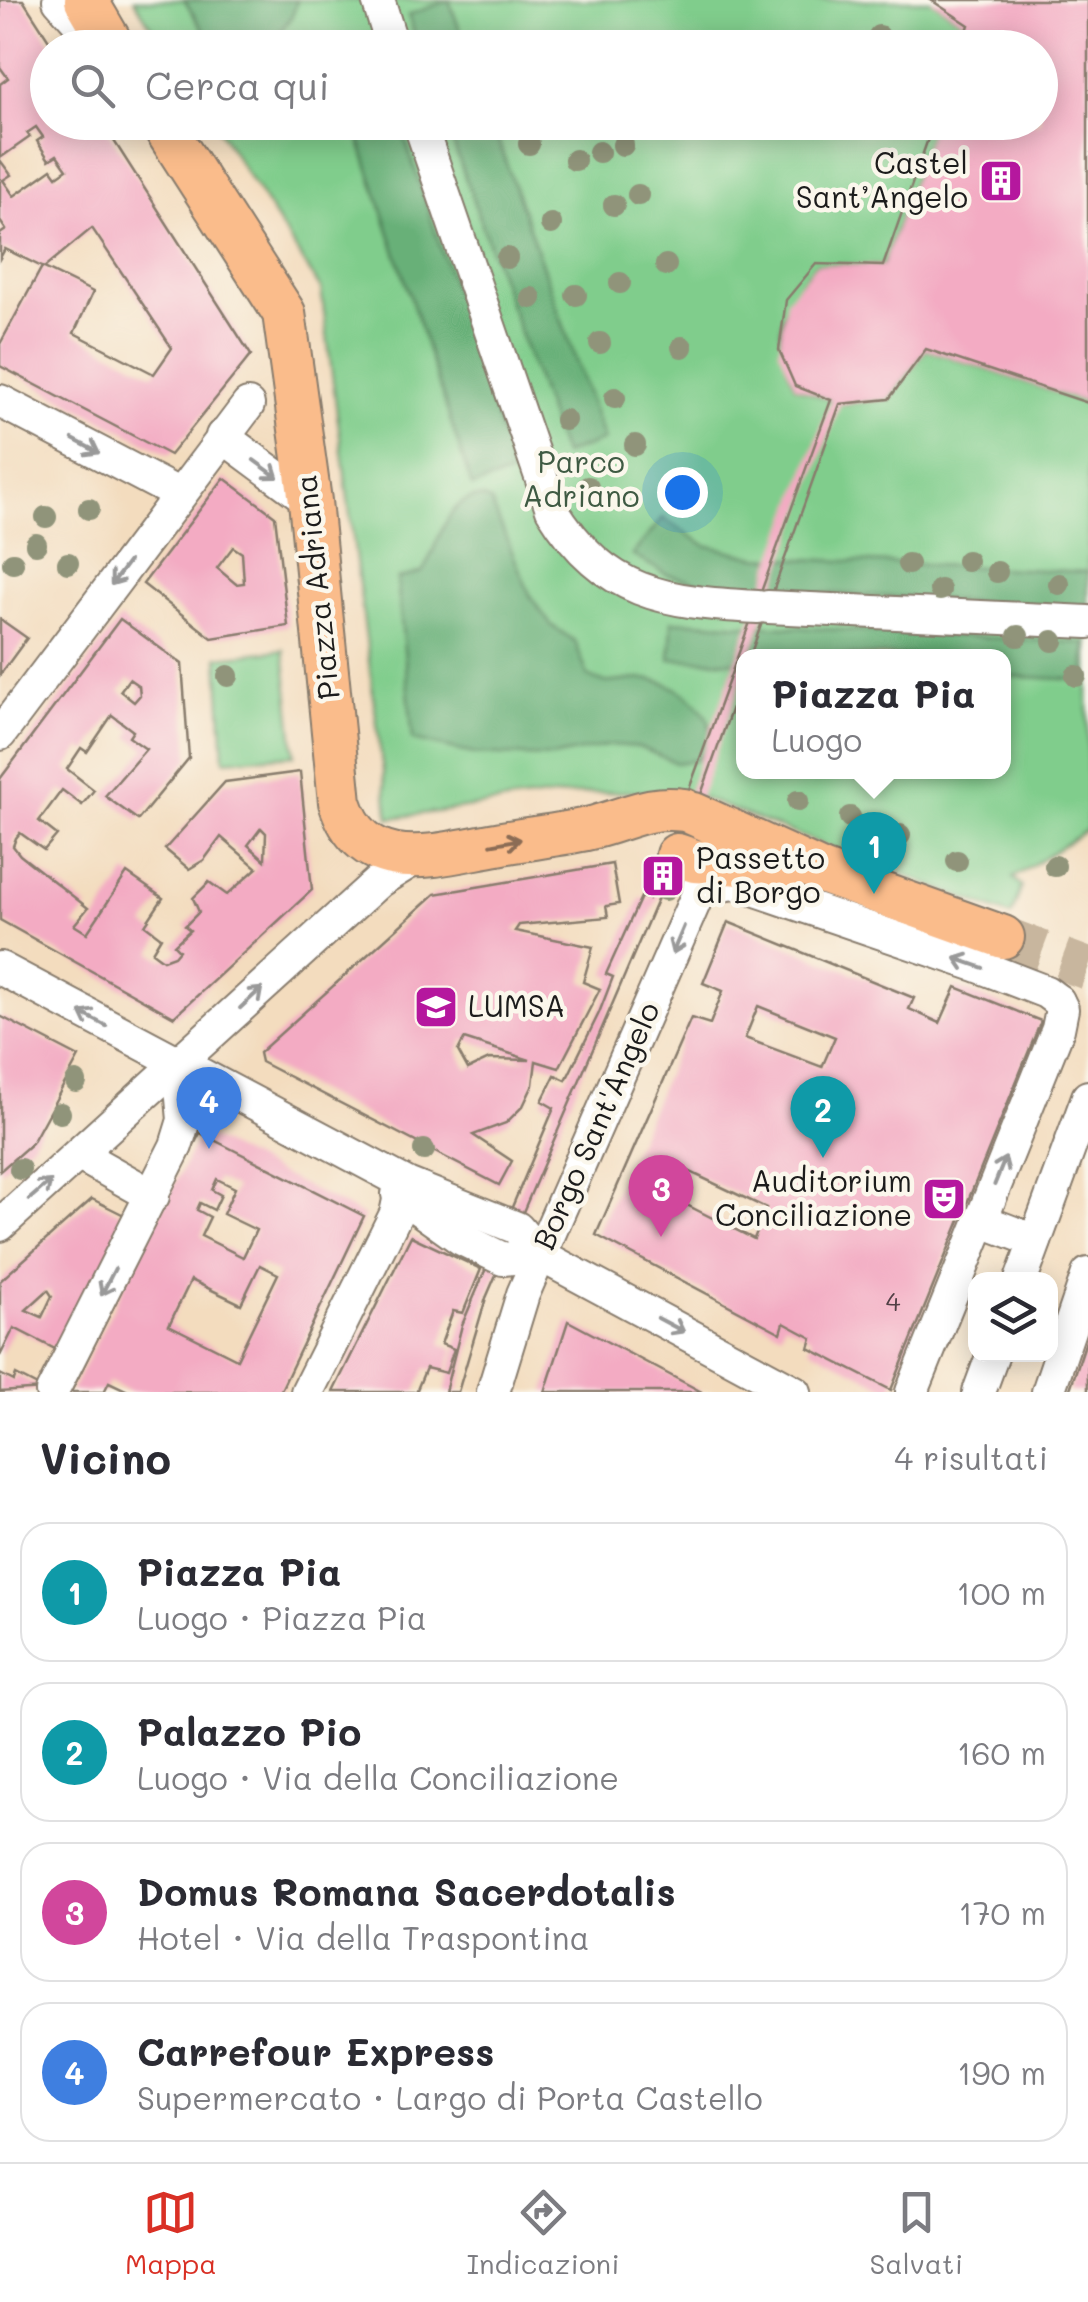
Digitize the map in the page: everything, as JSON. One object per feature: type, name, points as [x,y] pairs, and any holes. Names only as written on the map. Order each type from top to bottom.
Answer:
[{"type":"main road","points":[[86,0],[104,30]]},
{"type":"main road","name":"Piazza Adriana","points":[[173,140],[278,302],[292,352],[340,802],[348,824],[380,851],[416,858],[597,826],[648,808],[689,812],[824,872]]},
{"type":"main road","points":[[597,826],[685,864],[760,864],[824,872],[1003,938]]},
{"type":"street","points":[[59,0],[86,30]]},
{"type":"street","points":[[379,5],[387,30]]},
{"type":"street","points":[[425,140],[552,510],[596,566],[664,598],[763,607],[1088,622]]},
{"type":"street","points":[[0,400],[178,494]]},
{"type":"street","points":[[0,734],[248,404]]},
{"type":"street","points":[[222,436],[310,502]]},
{"type":"street","points":[[0,1225],[378,881],[416,858]]},
{"type":"street","points":[[685,864],[718,882],[736,884],[976,965],[1073,1004]]},
{"type":"street","name":"Borgo Sant'Angelo","points":[[493,1392],[517,1310],[685,864]]},
{"type":"street","points":[[0,968],[407,1184],[517,1228],[540,1255],[795,1392]]},
{"type":"street","points":[[912,1392],[1058,1029],[1062,1009],[1073,1004]]},
{"type":"street","points":[[52,1392],[152,1196],[182,1128],[179,1065]]},
{"type":"street","points":[[226,1090],[400,1195],[460,1238],[503,1259],[540,1255]]},
{"type":"street","points":[[1023,1272],[1088,1098]]},
{"type":"street","points":[[80,1154],[152,1196]]},
{"type":"street","points":[[307,1392],[396,1214],[400,1195]]},
{"type":"street","points":[[980,1220],[1035,1241]]},
{"type":"street","points":[[1048,1392],[1088,1274]]},
{"type":"street","points":[[979,1392],[990,1362]]},
{"type":"green space","points":[[134,0],[931,0],[969,25],[967,30],[153,30]]},
{"type":"green space","points":[[184,0],[297,0],[282,30],[203,30]]},
{"type":"green space","points":[[449,0],[460,30],[413,30],[408,15]]},
{"type":"green space","name":"Parco Adriano","points":[[225,140],[928,140],[883,266],[816,264],[786,308],[782,350],[795,386],[840,404],[889,399],[926,349],[1088,403],[1088,829],[1013,878],[1022,886],[1011,916],[704,799],[670,793],[591,793],[389,818],[321,289]]},
{"type":"green space","points":[[360,140],[406,140],[514,473],[472,487]]},
{"type":"green space","points":[[452,140],[498,140],[604,440],[563,455]]},
{"type":"green space","points":[[484,498],[491,502],[531,597],[551,625],[575,641],[588,676],[609,682],[661,682],[680,690],[702,710],[711,735],[697,760],[676,763],[639,747],[611,745],[552,757],[474,754],[413,740],[397,579],[422,572],[445,524],[460,504]]},
{"type":"green space","points":[[663,518],[705,545],[756,557],[1088,572],[1088,609],[711,586],[666,574],[632,555]]},
{"type":"green space","points":[[672,621],[1086,643],[1084,680],[1011,676],[1011,649],[736,649],[736,662],[670,659]]},
{"type":"green space","points":[[284,650],[295,755],[224,760],[218,657]]},
{"type":"building","points":[[0,0],[23,0],[42,30],[30,30],[30,137],[0,158],[0,84],[8,78],[0,67]]},
{"type":"building","name":"Castel Sant’Angelo","points":[[931,0],[1088,0],[1088,403],[926,349],[889,399],[840,404],[752,649],[740,649],[831,400],[795,386],[779,350],[786,300],[816,264],[883,266],[928,140],[1058,140],[1058,30],[967,30],[969,25]]},
{"type":"building","points":[[114,140],[251,355],[170,455],[0,366],[0,344],[42,267],[5,249],[0,258],[0,234],[6,230],[0,221],[0,160],[11,175],[3,180],[14,196],[52,169],[57,176],[67,169],[57,155],[49,160],[37,141]],"holes":[[[92,228],[172,348],[154,374],[74,333],[93,292],[44,268]]]},
{"type":"building","points":[[224,478],[275,516],[288,626],[212,638],[143,584]],"holes":[[[233,547],[242,553],[244,583],[236,584],[217,568]]]},
{"type":"building","points":[[0,619],[27,638],[0,675]]},
{"type":"building","points":[[120,619],[182,664],[189,758],[138,820],[105,796],[146,749],[129,737],[133,731],[112,715],[87,752],[81,748],[67,769],[94,790],[82,805],[62,790],[39,821],[57,835],[44,850],[20,833],[13,846],[88,908],[74,925],[87,933],[127,873],[163,898],[145,925],[161,937],[152,952],[163,960],[179,950],[174,945],[190,930],[185,926],[199,912],[193,898],[209,882],[227,895],[257,868],[221,837],[204,860],[189,869],[165,849],[225,782],[300,772],[312,890],[174,1017],[0,920],[0,779]],"holes":[[[129,679],[139,686],[140,695],[134,702],[120,691]],[[261,828],[266,833],[265,860],[248,845]]]},
{"type":"building","name":"Castel Sant’Angelo","points":[[736,660],[736,696],[694,814],[486,1298],[458,1392],[445,1392],[462,1325],[554,1108],[542,1101],[555,1075],[566,1080],[599,1013],[613,977],[606,974],[641,897],[649,899]]},
{"type":"building","name":"LUMSA","points":[[612,864],[619,904],[606,906],[608,917],[519,925],[515,931],[593,947],[583,982],[600,989],[559,1068],[536,1061],[533,1085],[523,1106],[506,1123],[473,1135],[512,1161],[499,1185],[261,1062],[259,1053],[435,894]],"holes":[[[464,1039],[530,1060],[489,1059],[468,1069],[458,1051]]]},
{"type":"building","points":[[728,922],[914,998],[909,1009],[940,1023],[956,987],[1041,1021],[891,1390],[809,1348],[812,1338],[784,1323],[781,1333],[596,1235],[691,1018],[710,1024],[723,991],[703,983]],"holes":[[[758,1006],[835,1037],[822,1067],[745,1038]],[[684,1169],[766,1208],[754,1239],[671,1197]]]},
{"type":"building","points":[[0,1016],[79,1057],[32,1143],[0,1171]]},
{"type":"building","points":[[200,1133],[364,1216],[280,1392],[130,1392],[109,1382],[104,1392],[71,1392]],"holes":[[[217,1179],[235,1188],[223,1214],[256,1230],[243,1257],[201,1236],[210,1217],[197,1210],[200,1203],[214,1210],[221,1195],[212,1190]],[[260,1265],[278,1274],[237,1359],[169,1325],[191,1280],[241,1304]]]},
{"type":"building","points":[[92,1199],[128,1217],[61,1352],[14,1328],[0,1356],[0,1281]],"holes":[[[48,1290],[52,1296],[42,1317],[26,1310]]]},
{"type":"building","points":[[411,1236],[481,1269],[463,1313],[453,1311],[441,1344],[454,1349],[446,1373],[426,1368],[416,1392],[333,1392]]},
{"type":"building","points":[[568,1321],[702,1392],[545,1392]]},
{"type":"building","points":[[1087,1338],[1088,1392],[1069,1392]]},
{"type":"building","points":[[0,1374],[14,1381],[16,1375],[43,1389],[0,1392]]},
{"type":"tunnel","points":[[1003,937],[1088,969]]},
{"type":"place","name":"Castel Sant’Angelo","points":[[1001,181]]},
{"type":"place","name":"Passetto di Borgo","points":[[663,876]]},
{"type":"place","name":"Piazza Pia","points":[[874,894]]},
{"type":"place","name":"LUMSA","points":[[436,1007]]},
{"type":"place","name":"Carrefour Express","points":[[209,1149]]},
{"type":"place","name":"Palazzo Pio","points":[[823,1158]]},
{"type":"place","name":"Auditorium Conciliazione","points":[[944,1199]]},
{"type":"place","name":"Domus Romana Sacerdotalis","points":[[661,1237]]}]
